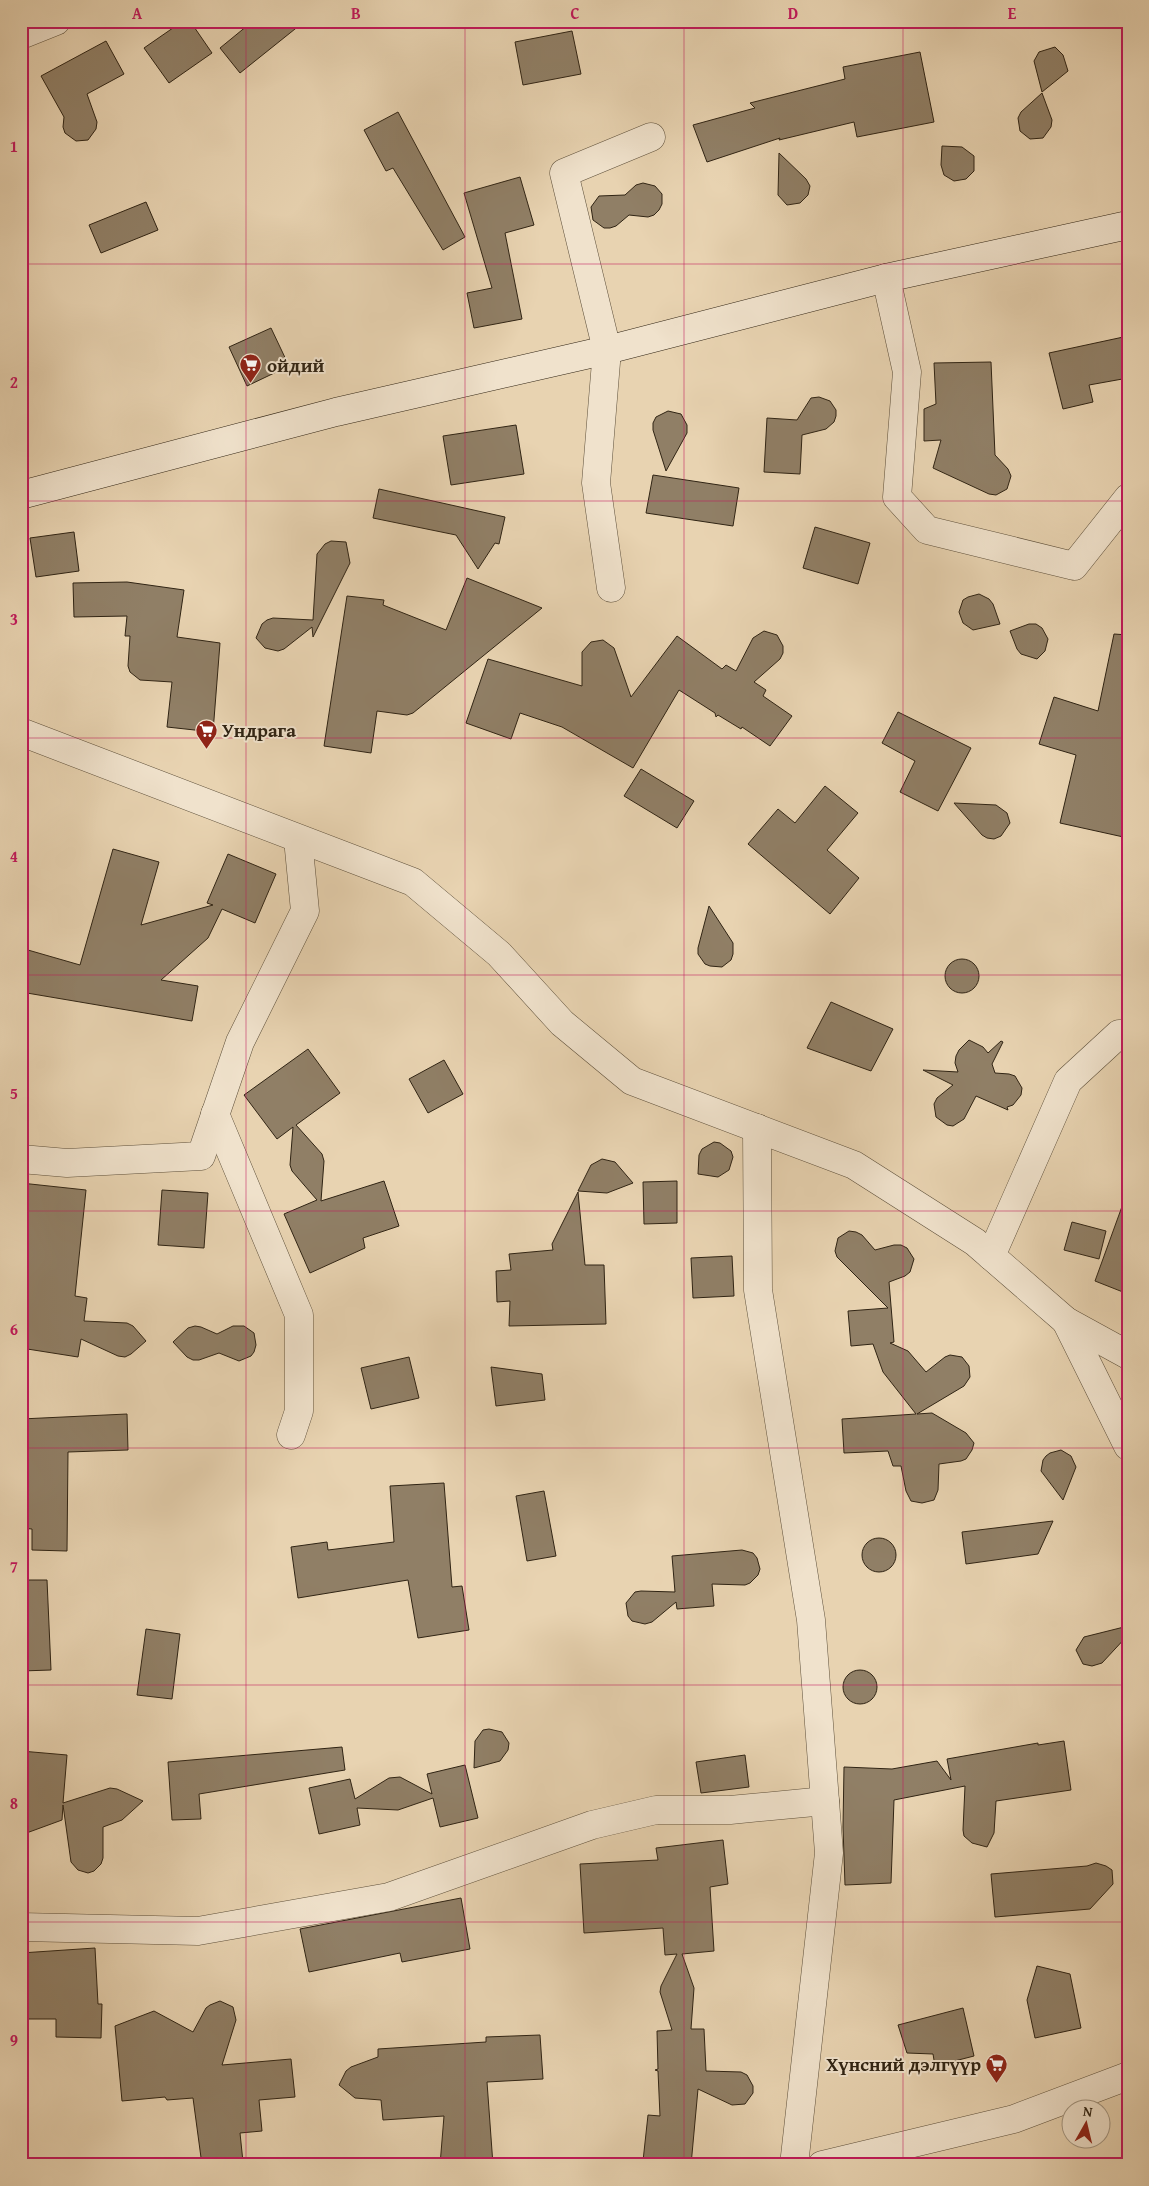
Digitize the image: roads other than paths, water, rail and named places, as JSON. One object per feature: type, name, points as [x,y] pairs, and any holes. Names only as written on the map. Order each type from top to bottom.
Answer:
[{"type":"street","points":[[21,35],[56,21]]},
{"type":"street","points":[[611,588],[596,483],[607,350],[564,173],[651,137]]},
{"type":"street","points":[[21,495],[336,412],[607,350],[886,278],[1128,225]]},
{"type":"street","points":[[886,278],[907,372],[896,498],[927,530],[1074,566],[1128,498]]},
{"type":"street","points":[[21,732],[298,840],[413,882],[499,954],[562,1023],[632,1081],[854,1165],[975,1242],[1066,1321],[1128,1355]]},
{"type":"street","points":[[21,1159],[67,1163],[200,1156],[240,1042],[305,911],[298,840]]},
{"type":"street","points":[[992,1256],[1068,1081],[1119,1034],[1128,1034]]},
{"type":"street","points":[[215,1114],[299,1315],[299,1411],[291,1435]]},
{"type":"street","points":[[757,1128],[758,1290],[811,1620],[829,1853],[794,2165]]},
{"type":"street","points":[[1066,1321],[1128,1446]]},
{"type":"street","points":[[21,1927],[198,1930],[390,1897],[592,1825],[656,1810],[730,1810],[825,1801]]},
{"type":"street","points":[[822,2165],[1014,2119],[1128,2076]]},
{"type":"place","name":"ойдий","points":[[251,384]]},
{"type":"place","name":"Ундрага","points":[[206,749]]},
{"type":"place","name":"Хүнсний дэлгүүр","points":[[997,2083]]}]
